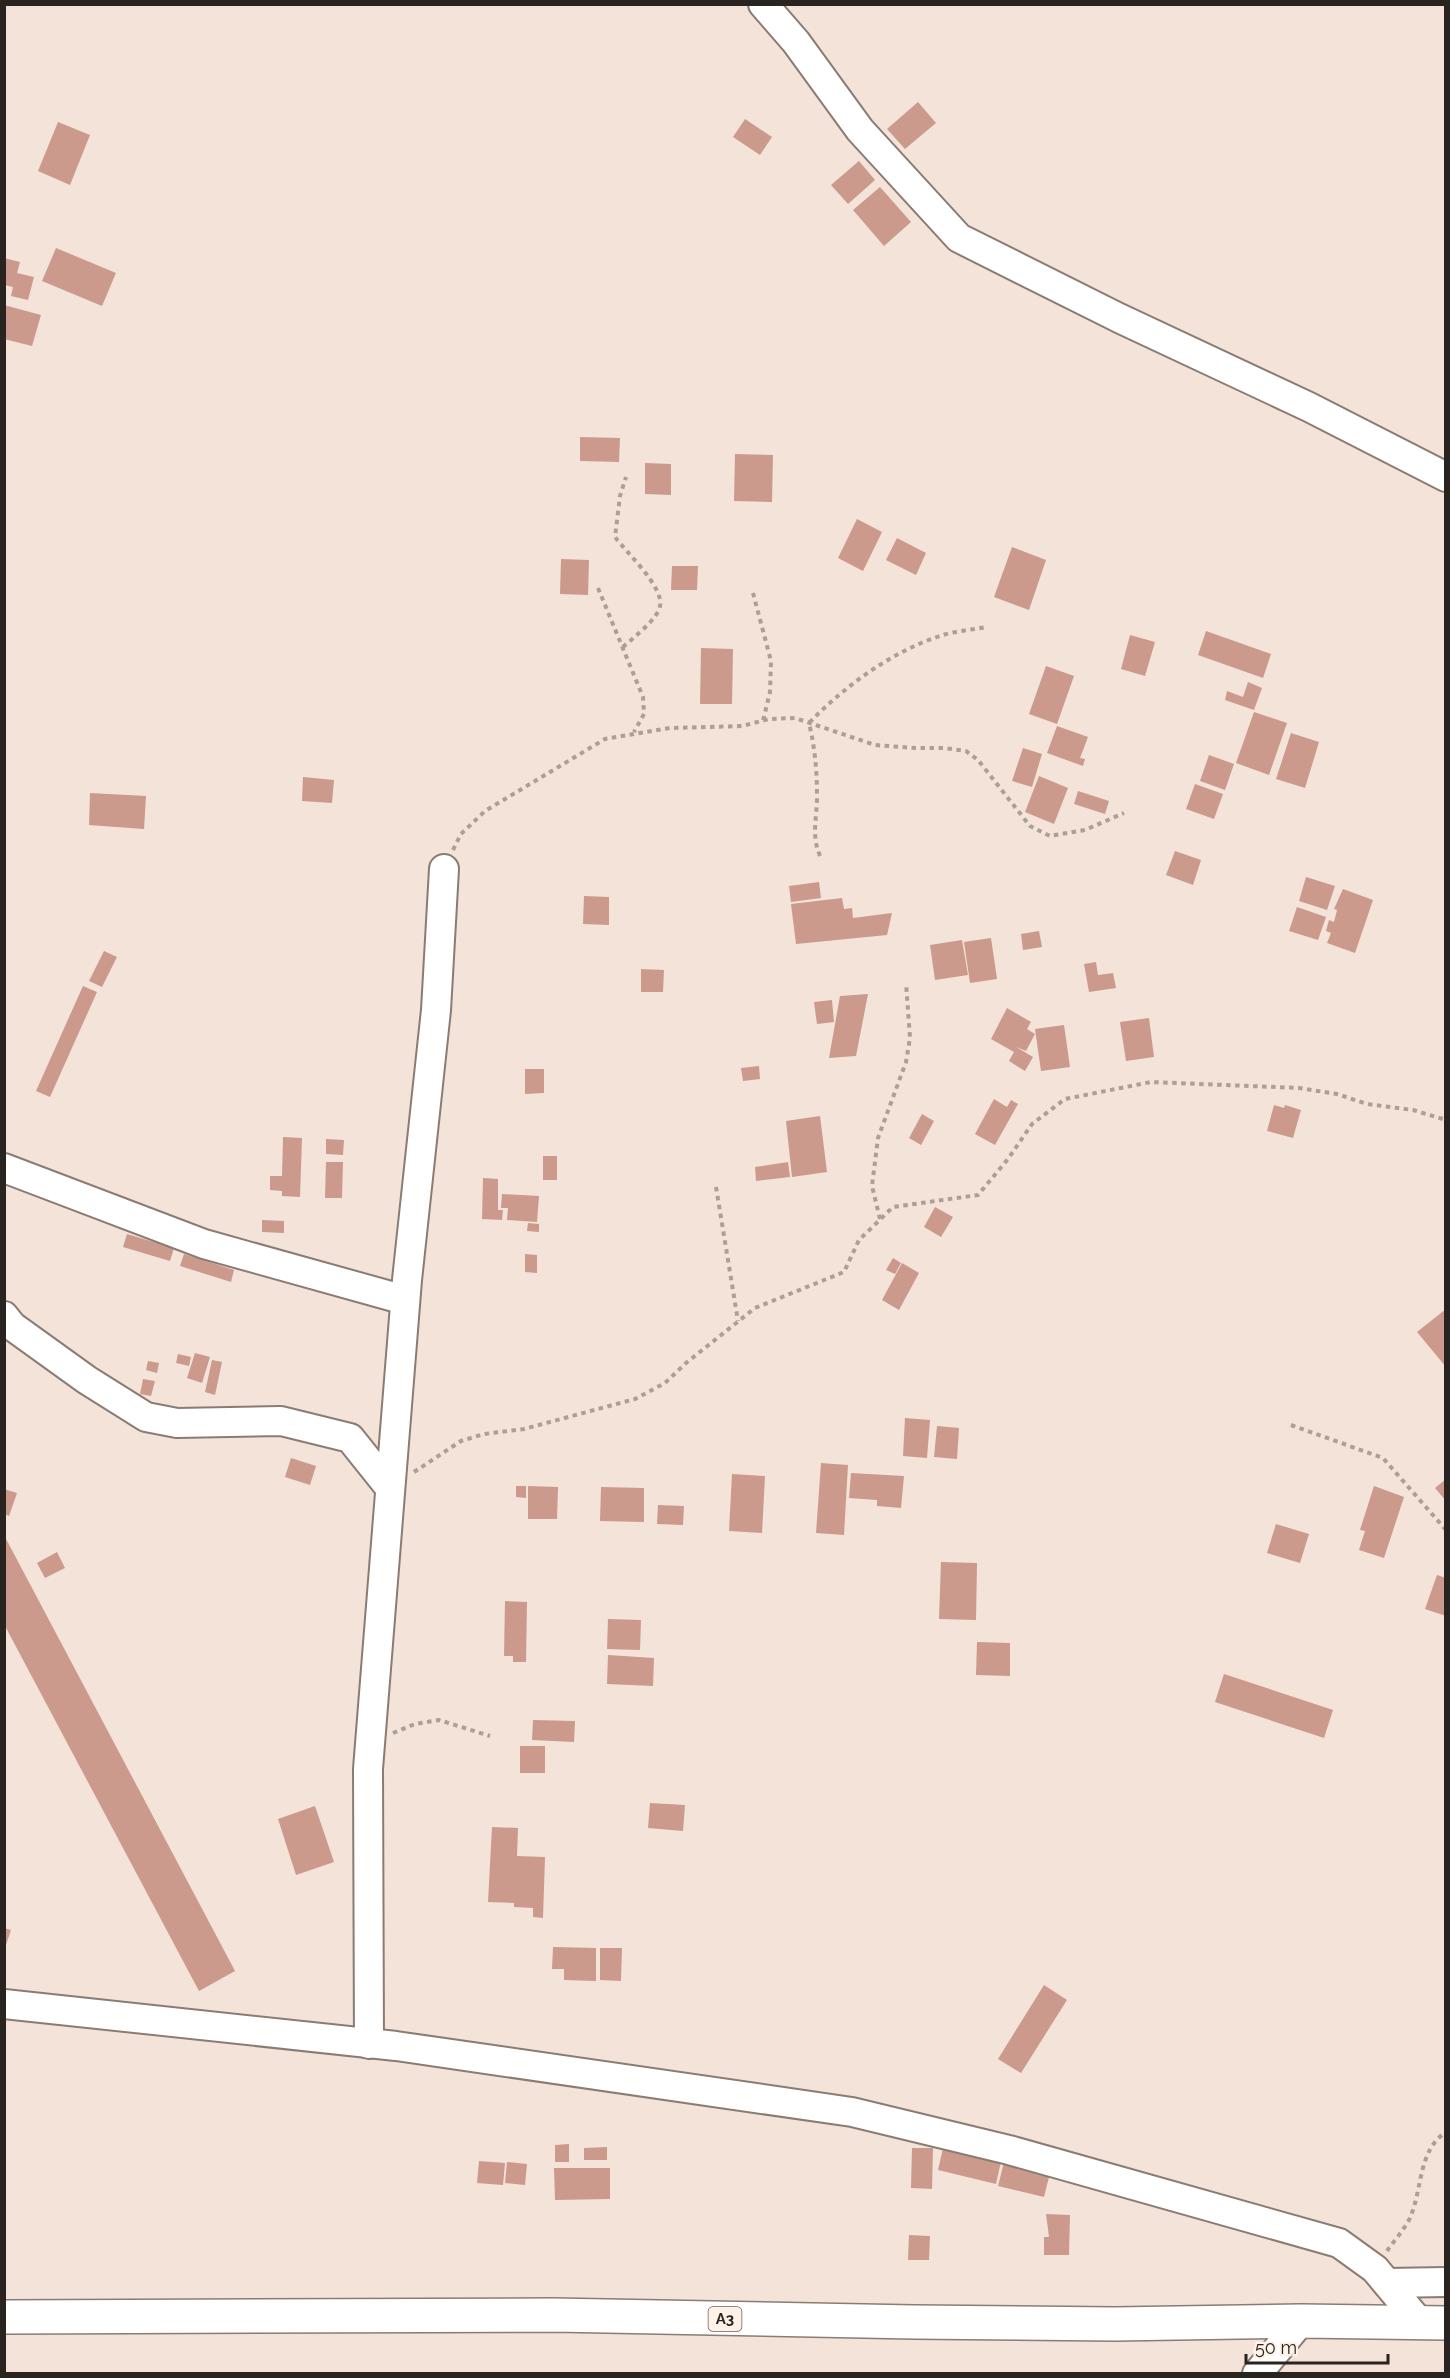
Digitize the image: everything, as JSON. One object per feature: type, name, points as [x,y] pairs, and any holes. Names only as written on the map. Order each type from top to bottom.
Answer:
[{"type":"highway","name":"A3","points":[[4,2317],[554,2315],[1103,2324],[1300,2321],[1433,2323]]},
{"type":"street","points":[[763,4],[796,42],[860,130],[959,238],[1119,318],[1309,407],[1446,477]]},
{"type":"street","points":[[369,2044],[370,1750],[405,1300],[436,1010],[444,869]]},
{"type":"street","points":[[4,1168],[204,1244],[405,1300]]},
{"type":"street","points":[[4,1316],[12,1326],[87,1380],[146,1417],[177,1423],[281,1420],[350,1438],[390,1488]]},
{"type":"street","points":[[4,2004],[369,2044],[852,2112],[1009,2150],[1339,2243],[1381,2276],[1433,2323]]},
{"type":"street","points":[[1381,2276],[1446,2282]]},
{"type":"street","points":[[1257,2373],[1300,2321]]},
{"type":"path","points":[[623,647],[649,624],[660,607],[659,593],[615,537],[620,496],[626,477]]},
{"type":"path","points":[[598,588],[643,697],[644,714],[634,733]]},
{"type":"path","points":[[753,593],[771,661],[770,692],[763,721]]},
{"type":"path","points":[[809,723],[831,700],[863,676],[915,646],[942,635],[986,627]]},
{"type":"path","points":[[444,869],[461,834],[485,812],[605,739],[670,728],[742,726],[763,721],[795,718],[875,745],[966,751],[978,760],[1030,826],[1050,836],[1085,830],[1124,813]]},
{"type":"path","points":[[809,723],[816,753],[817,799],[814,842],[820,856]]},
{"type":"path","points":[[880,1220],[872,1186],[878,1138],[906,1062],[910,1038],[906,983]]},
{"type":"path","points":[[390,1488],[461,1441],[484,1434],[524,1429],[635,1399],[665,1383],[686,1363],[755,1308],[844,1272],[859,1240],[893,1207],[978,1195],[1008,1159],[1032,1124],[1065,1099],[1151,1082],[1299,1088],[1336,1094],[1367,1104],[1413,1110],[1446,1120]]},
{"type":"path","points":[[716,1187],[738,1321]]},
{"type":"path","points":[[1291,1425],[1383,1458],[1446,1530]]},
{"type":"path","points":[[370,1750],[391,1734],[415,1724],[439,1720],[490,1736]]},
{"type":"path","points":[[1381,2276],[1409,2220],[1422,2178],[1427,2152],[1446,2132]]},
{"type":"building","points":[[918,102],[936,123],[905,149],[887,129]]},
{"type":"building","points":[[745,119],[772,137],[760,155],[733,137]]},
{"type":"building","points":[[58,122],[90,135],[70,185],[38,171]]},
{"type":"building","points":[[859,161],[875,180],[848,204],[831,185]]},
{"type":"building","points":[[880,187],[911,222],[884,246],[853,210]]},
{"type":"building","points":[[56,248],[116,273],[102,306],[42,281]]},
{"type":"building","points":[[4,258],[20,262],[17,273],[34,277],[28,300],[11,296],[13,287],[4,285]]},
{"type":"building","points":[[4,305],[41,315],[32,346],[4,339]]},
{"type":"building","points":[[580,437],[620,438],[619,462],[580,461]]},
{"type":"building","points":[[735,454],[773,455],[772,502],[734,501]]},
{"type":"building","points":[[645,463],[671,464],[671,495],[645,494]]},
{"type":"building","points":[[857,519],[882,532],[863,571],[838,558]]},
{"type":"building","points":[[897,538],[926,553],[916,575],[886,560]]},
{"type":"building","points":[[1012,547],[1046,560],[1029,610],[994,597]]},
{"type":"building","points":[[561,559],[589,560],[588,595],[560,594]]},
{"type":"building","points":[[672,566],[698,566],[697,590],[671,590]]},
{"type":"building","points":[[1206,631],[1271,654],[1263,678],[1198,655]]},
{"type":"building","points":[[1130,635],[1155,642],[1145,676],[1121,669]]},
{"type":"building","points":[[701,648],[733,649],[732,704],[700,704]]},
{"type":"building","points":[[1046,666],[1074,676],[1057,724],[1029,714]]},
{"type":"building","points":[[1248,682],[1262,688],[1254,710],[1225,700],[1227,691],[1243,697]]},
{"type":"building","points":[[1254,712],[1287,723],[1269,775],[1236,763]]},
{"type":"building","points":[[1057,726],[1088,737],[1080,758],[1085,759],[1083,766],[1047,753]]},
{"type":"building","points":[[1291,733],[1319,742],[1305,788],[1276,779]]},
{"type":"building","points":[[1023,748],[1042,754],[1032,787],[1012,781]]},
{"type":"building","points":[[1209,755],[1234,764],[1225,790],[1200,781]]},
{"type":"building","points":[[1039,776],[1068,788],[1054,824],[1025,812]]},
{"type":"building","points":[[303,777],[334,780],[332,803],[302,801]]},
{"type":"building","points":[[1195,784],[1223,794],[1214,819],[1186,809]]},
{"type":"building","points":[[1078,791],[1109,801],[1105,814],[1074,804]]},
{"type":"building","points":[[90,793],[146,796],[144,829],[89,825]]},
{"type":"building","points":[[1175,851],[1201,860],[1193,885],[1166,875]]},
{"type":"building","points":[[1306,877],[1335,886],[1327,910],[1299,901]]},
{"type":"building","points":[[819,882],[821,898],[791,902],[789,886]]},
{"type":"building","points":[[1343,889],[1373,900],[1355,953],[1327,943],[1331,933],[1326,931],[1329,920],[1334,922],[1337,910],[1334,909]]},
{"type":"building","points":[[584,896],[609,897],[609,925],[583,924]]},
{"type":"building","points":[[842,898],[844,909],[852,908],[853,918],[892,913],[887,935],[796,944],[791,904]]},
{"type":"building","points":[[1297,907],[1326,917],[1318,940],[1289,931]]},
{"type":"building","points":[[1039,931],[1042,947],[1023,950],[1021,934]]},
{"type":"building","points":[[991,938],[997,979],[970,983],[964,942]]},
{"type":"building","points":[[962,940],[968,975],[935,980],[930,945]]},
{"type":"building","points":[[104,951],[117,957],[102,987],[89,981]]},
{"type":"building","points":[[1096,962],[1098,975],[1113,973],[1116,988],[1089,992],[1084,964]]},
{"type":"building","points":[[641,969],[664,970],[663,992],[641,992]]},
{"type":"building","points":[[83,986],[97,992],[50,1097],[36,1091]]},
{"type":"building","points":[[868,994],[856,1056],[829,1058],[840,996]]},
{"type":"building","points":[[832,1000],[834,1022],[817,1024],[814,1002]]},
{"type":"building","points":[[1007,1008],[1031,1022],[1027,1029],[1035,1034],[1026,1051],[1016,1047],[1033,1057],[1025,1071],[1009,1061],[1014,1052],[991,1039]]},
{"type":"building","points":[[1149,1018],[1154,1057],[1126,1061],[1120,1022]]},
{"type":"building","points":[[1064,1025],[1070,1067],[1041,1071],[1035,1029]]},
{"type":"building","points":[[759,1066],[760,1079],[743,1081],[741,1068]]},
{"type":"building","points":[[525,1069],[544,1069],[544,1093],[525,1094]]},
{"type":"building","points":[[994,1099],[1007,1107],[1011,1100],[1018,1104],[995,1145],[975,1134]]},
{"type":"building","points":[[1274,1105],[1284,1108],[1285,1105],[1301,1110],[1293,1138],[1267,1131]]},
{"type":"building","points":[[922,1114],[934,1121],[921,1145],[909,1138]]},
{"type":"building","points":[[820,1116],[827,1172],[792,1177],[786,1121]]},
{"type":"building","points":[[283,1137],[302,1138],[300,1197],[282,1196],[282,1191],[270,1190],[270,1176],[282,1176]]},
{"type":"building","points":[[326,1139],[344,1140],[343,1155],[326,1154]]},
{"type":"building","points":[[543,1156],[557,1156],[557,1180],[543,1180]]},
{"type":"building","points":[[326,1162],[343,1162],[342,1198],[325,1198]]},
{"type":"building","points":[[788,1162],[790,1177],[756,1181],[755,1167]]},
{"type":"building","points":[[483,1178],[498,1179],[498,1210],[503,1210],[502,1220],[482,1219]]},
{"type":"building","points":[[502,1194],[539,1196],[537,1222],[507,1220],[508,1208],[501,1208]]},
{"type":"building","points":[[935,1207],[953,1217],[941,1237],[924,1227]]},
{"type":"building","points":[[262,1220],[284,1221],[284,1233],[262,1232]]},
{"type":"building","points":[[528,1223],[539,1224],[539,1232],[527,1231]]},
{"type":"building","points":[[127,1234],[174,1248],[170,1261],[123,1247]]},
{"type":"building","points":[[184,1254],[234,1270],[231,1282],[180,1266]]},
{"type":"building","points":[[525,1254],[537,1255],[537,1273],[525,1272]]},
{"type":"building","points":[[893,1258],[901,1263],[895,1274],[886,1270]]},
{"type":"building","points":[[902,1263],[919,1273],[899,1310],[882,1300]]},
{"type":"building","points":[[1446,1309],[1446,1367],[1417,1332]]},
{"type":"building","points":[[195,1353],[210,1357],[202,1383],[187,1378]]},
{"type":"building","points":[[178,1354],[191,1357],[189,1366],[176,1363]]},
{"type":"building","points":[[212,1360],[222,1362],[215,1395],[205,1392]]},
{"type":"building","points":[[148,1361],[159,1363],[157,1373],[146,1370]]},
{"type":"building","points":[[143,1379],[155,1381],[151,1396],[140,1394]]},
{"type":"building","points":[[905,1418],[930,1420],[927,1458],[903,1456]]},
{"type":"building","points":[[937,1426],[959,1428],[957,1459],[934,1457]]},
{"type":"building","points":[[291,1458],[316,1466],[310,1485],[285,1477]]},
{"type":"building","points":[[821,1463],[848,1465],[844,1535],[816,1533]]},
{"type":"building","points":[[851,1473],[904,1476],[901,1508],[877,1506],[877,1500],[849,1498]]},
{"type":"building","points":[[732,1474],[765,1476],[762,1533],[729,1531]]},
{"type":"building","points":[[1446,1479],[1446,1501],[1435,1488]]},
{"type":"building","points":[[516,1486],[526,1486],[526,1498],[516,1497]]},
{"type":"building","points":[[528,1486],[558,1487],[557,1519],[528,1519]]},
{"type":"building","points":[[1374,1486],[1404,1497],[1384,1558],[1359,1550],[1365,1531],[1360,1530]]},
{"type":"building","points":[[601,1487],[644,1488],[644,1522],[600,1521]]},
{"type":"building","points":[[4,1489],[17,1493],[9,1516],[4,1514]]},
{"type":"building","points":[[658,1505],[684,1506],[683,1525],[657,1524]]},
{"type":"building","points":[[1276,1524],[1309,1534],[1300,1563],[1267,1553]]},
{"type":"building","points":[[5,1537],[235,1971],[199,1991],[5,1626]]},
{"type":"building","points":[[57,1552],[65,1568],[45,1578],[37,1563]]},
{"type":"building","points":[[941,1562],[977,1563],[976,1620],[939,1619]]},
{"type":"building","points":[[1437,1575],[1446,1578],[1446,1616],[1425,1609]]},
{"type":"building","points":[[505,1601],[527,1602],[526,1662],[513,1662],[513,1656],[504,1656]]},
{"type":"building","points":[[608,1619],[641,1620],[640,1650],[607,1649]]},
{"type":"building","points":[[977,1642],[1010,1643],[1010,1676],[976,1675]]},
{"type":"building","points":[[608,1655],[654,1658],[653,1686],[607,1684]]},
{"type":"building","points":[[1224,1674],[1333,1710],[1324,1738],[1215,1702]]},
{"type":"building","points":[[533,1720],[575,1721],[574,1742],[532,1740]]},
{"type":"building","points":[[520,1746],[545,1746],[545,1773],[520,1773]]},
{"type":"building","points":[[650,1803],[685,1805],[683,1831],[648,1828]]},
{"type":"building","points":[[315,1806],[334,1862],[296,1875],[278,1819]]},
{"type":"building","points":[[492,1827],[518,1828],[517,1856],[545,1857],[543,1918],[533,1917],[533,1908],[514,1907],[514,1903],[488,1902]]},
{"type":"building","points":[[4,1928],[11,1930],[5,1948],[4,1948]]},
{"type":"building","points":[[553,1947],[596,1948],[596,1981],[564,1980],[564,1969],[552,1969]]},
{"type":"building","points":[[600,1948],[622,1948],[621,1981],[600,1980]]},
{"type":"building","points":[[1044,1985],[1067,2000],[1021,2073],[998,2059]]},
{"type":"building","points":[[569,2144],[569,2162],[555,2162],[555,2145]]},
{"type":"building","points":[[944,2144],[1002,2157],[996,2184],[938,2170]]},
{"type":"building","points":[[607,2147],[607,2160],[584,2160],[584,2148]]},
{"type":"building","points":[[912,2148],[933,2148],[932,2189],[911,2188]]},
{"type":"building","points":[[1005,2158],[1051,2169],[1044,2197],[998,2186]]},
{"type":"building","points":[[479,2161],[505,2163],[503,2185],[477,2183]]},
{"type":"building","points":[[507,2162],[527,2164],[525,2185],[505,2183]]},
{"type":"building","points":[[554,2168],[610,2168],[610,2199],[555,2200]]},
{"type":"building","points":[[1046,2214],[1070,2215],[1069,2255],[1044,2255],[1044,2237],[1049,2237]]},
{"type":"building","points":[[909,2235],[930,2236],[929,2260],[908,2260]]}]
